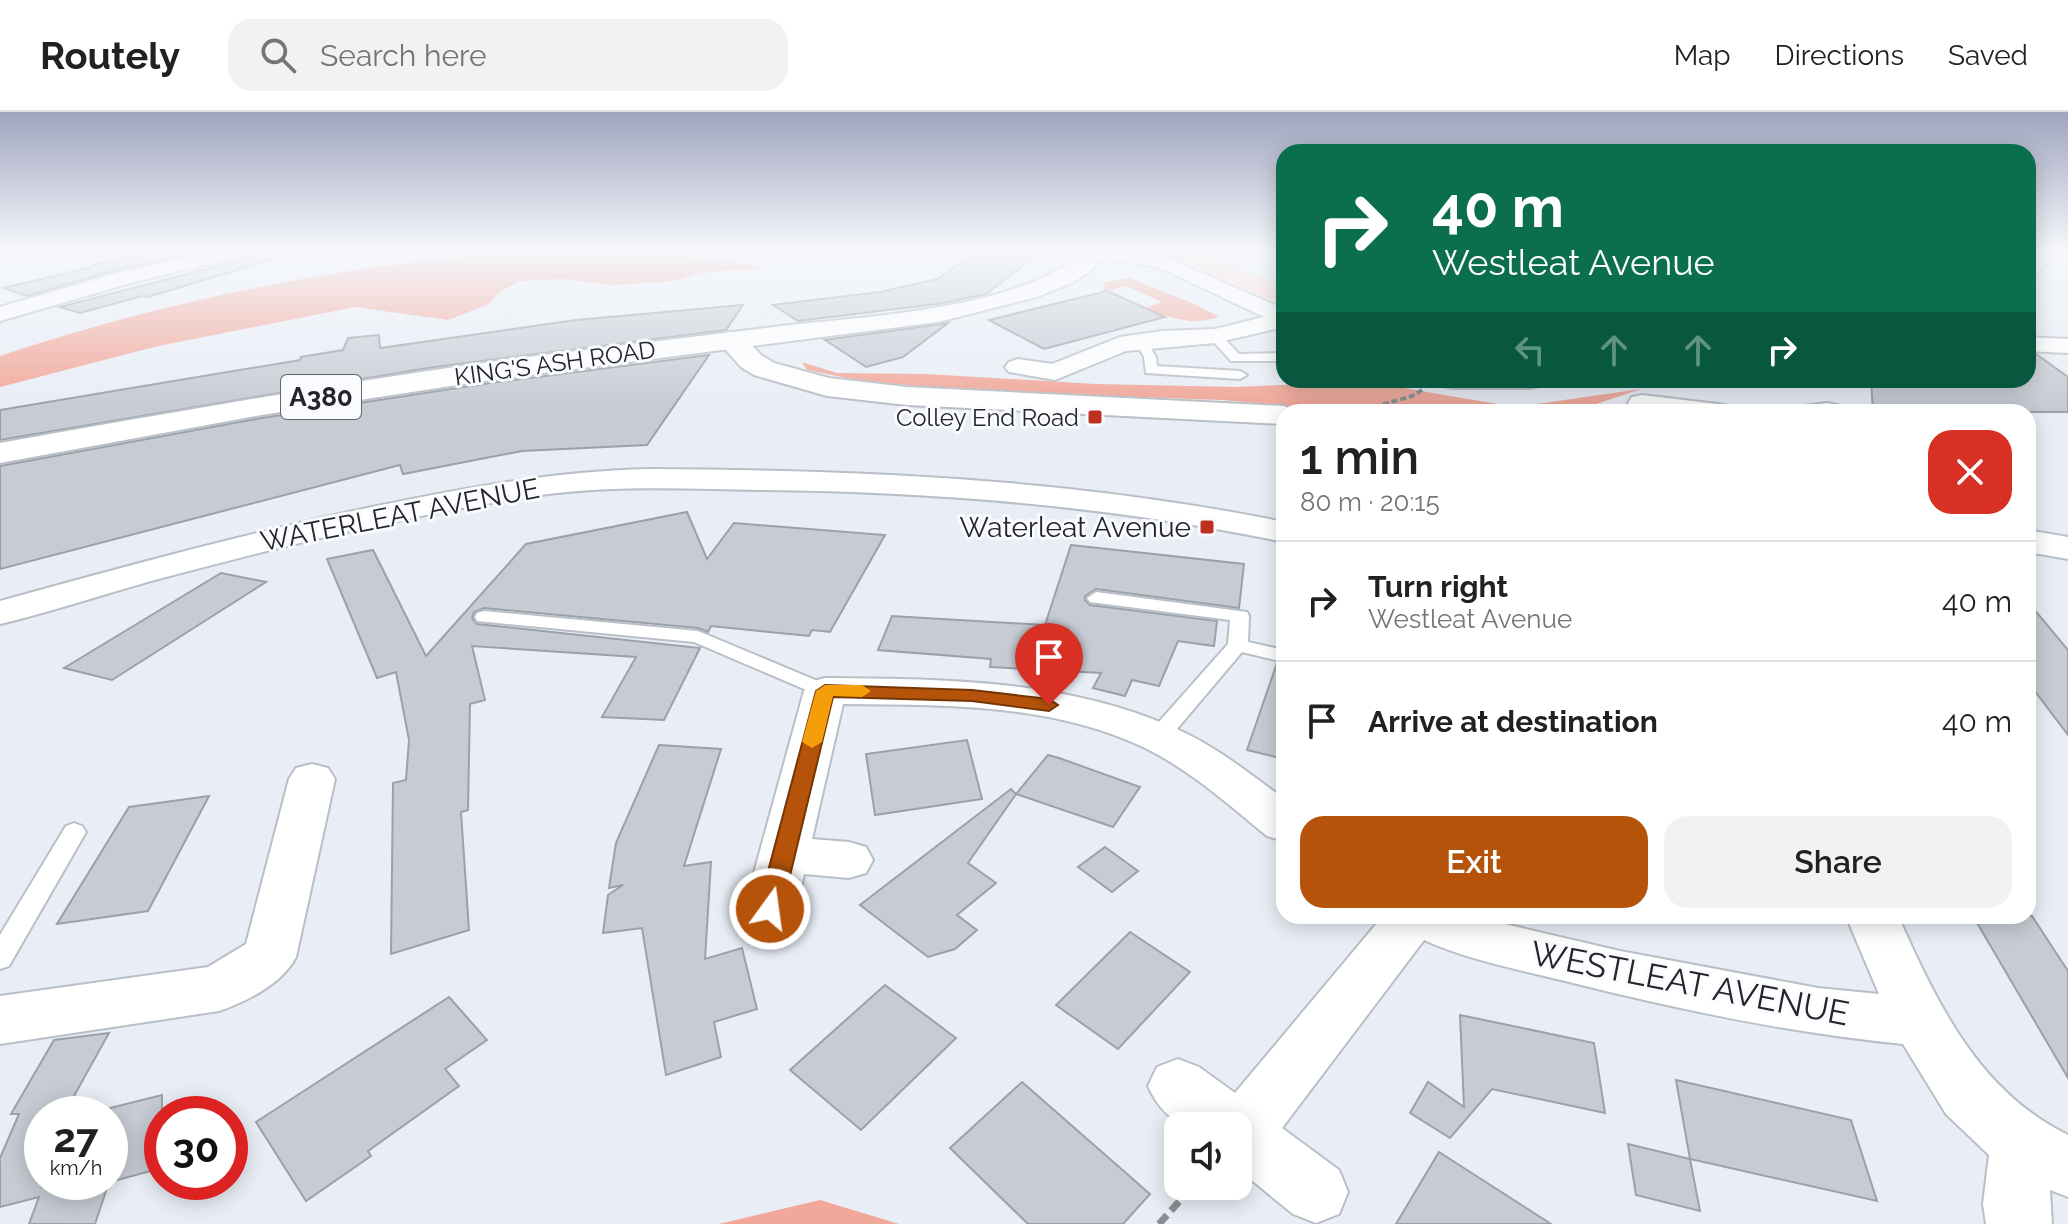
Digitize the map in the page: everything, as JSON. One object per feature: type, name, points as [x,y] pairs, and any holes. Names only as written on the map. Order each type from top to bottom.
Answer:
[{"type":"main road","name":"KING'S ASH ROAD","points":[[0,453],[277,403],[490,371],[894,320],[992,302]]},
{"type":"main road","points":[[731,340],[751,361],[764,369],[827,387],[907,396],[1276,415]]},
{"type":"main road","points":[[2036,542],[2068,548]]},
{"type":"street","points":[[0,314],[42,302]]},
{"type":"street","points":[[1248,302],[1276,315]]},
{"type":"street","points":[[1018,367],[1055,372],[1120,344],[1215,336],[1276,321]]},
{"type":"street","points":[[2036,344],[2068,346]]},
{"type":"street","points":[[1642,404],[1663,388]]},
{"type":"street","name":"WATERLEAT AVENUE","points":[[0,613],[166,565],[425,505],[551,485],[606,480],[840,480],[1033,491],[1203,513],[1276,530]]},
{"type":"street","points":[[770,909],[825,691],[958,695],[1049,705],[1124,724],[1158,737],[1194,757],[1276,818]]},
{"type":"street","points":[[0,1020],[219,988],[269,957],[312,779]]},
{"type":"street","points":[[784,855],[849,860]]},
{"type":"street","points":[[1252,1112],[1406,924]]},
{"type":"street","name":"WESTLEAT AVENUE","points":[[1438,924],[1463,935],[1620,973],[1818,1012],[1918,1022]]},
{"type":"street","points":[[1875,924],[1918,1022],[1954,1080],[1975,1106],[2045,1154],[2016,1204],[2019,1224]]},
{"type":"street","points":[[1178,1086],[1213,1112]]},
{"type":"street","points":[[1252,1142],[1316,1192]]},
{"type":"lane","points":[[1215,336],[1236,358],[1276,357]]},
{"type":"lane","points":[[1141,341],[1150,357],[1151,370],[1240,375]]},
{"type":"lane","points":[[1096,598],[1240,616],[1238,645],[1158,737]]},
{"type":"lane","points":[[484,617],[698,637],[825,691]]},
{"type":"lane","points":[[1238,645],[1276,654]]},
{"type":"lane","points":[[0,958],[74,832]]},
{"type":"path","points":[[1384,404],[1412,396],[1422,388]]},
{"type":"path","points":[[1159,1224],[1180,1200]]},
{"type":"shaded area","points":[[189,302],[491,302],[448,320],[355,307],[158,346],[0,387],[0,356]]},
{"type":"shaded area","points":[[1162,302],[1190,302],[1219,317],[1200,321],[1181,320],[1145,308]]},
{"type":"shaded area","points":[[802,362],[837,373],[926,374],[1096,384],[1404,388],[1497,404],[1276,405],[967,391],[857,380],[807,370]]},
{"type":"shaded area","points":[[1641,389],[1596,404],[1536,404]]},
{"type":"shaded area","points":[[820,1200],[899,1224],[719,1224]]},
{"type":"building","points":[[80,302],[121,302],[80,313],[60,307]]},
{"type":"building","points":[[799,302],[947,302],[798,321],[773,305]]},
{"type":"building","points":[[1063,302],[1131,302],[1165,317],[1044,349],[989,320]]},
{"type":"building","points":[[743,305],[726,330],[428,368],[0,440],[0,410],[300,360],[301,357],[343,350],[348,338],[379,335],[380,348],[576,320]]},
{"type":"building","points":[[948,323],[903,357],[866,367],[825,340]]},
{"type":"building","points":[[2036,354],[2068,377],[2068,412],[2036,412],[2036,404],[1872,404],[1872,388],[2036,388]]},
{"type":"building","points":[[709,355],[647,445],[522,451],[403,474],[400,465],[0,569],[0,466],[262,418],[490,383]]},
{"type":"building","points":[[687,512],[707,559],[734,523],[885,535],[830,632],[812,630],[809,636],[711,626],[708,632],[698,628],[484,608],[474,612],[472,618],[477,624],[700,648],[664,720],[602,717],[636,657],[472,646],[485,700],[470,704],[468,810],[461,812],[469,930],[391,954],[393,783],[406,780],[409,740],[396,672],[377,678],[327,559],[373,550],[426,656],[526,544]]},
{"type":"building","points":[[1071,545],[1244,564],[1239,608],[1096,589],[1085,596],[1090,605],[1217,621],[1214,646],[1178,641],[1159,686],[1132,680],[1125,696],[1093,688],[1101,673],[990,667],[991,659],[878,650],[892,616],[1045,625]]},
{"type":"building","points":[[221,573],[266,582],[112,680],[64,668]]},
{"type":"building","points":[[2036,612],[2068,650],[2068,735],[2036,693]]},
{"type":"building","points":[[1276,666],[1276,757],[1247,750]]},
{"type":"building","points":[[967,740],[982,799],[875,815],[866,754]]},
{"type":"building","points":[[659,745],[721,749],[684,866],[711,862],[705,959],[742,948],[757,1009],[714,1022],[721,1057],[666,1075],[642,928],[603,933],[608,895],[623,885],[609,888],[616,843]]},
{"type":"building","points":[[1048,755],[1140,787],[1113,827],[1016,794]]},
{"type":"building","points":[[1011,789],[1016,794],[968,863],[996,883],[957,915],[977,930],[955,949],[928,957],[860,905]]},
{"type":"building","points":[[209,796],[148,911],[57,924],[129,807]]},
{"type":"building","points":[[1105,847],[1138,871],[1112,892],[1078,867]]},
{"type":"building","points":[[2036,922],[2068,971],[2068,1078],[1978,924]]},
{"type":"building","points":[[1130,932],[1190,972],[1118,1049],[1056,1005]]},
{"type":"building","points":[[885,985],[956,1038],[861,1130],[790,1070]]},
{"type":"building","points":[[449,997],[487,1040],[445,1069],[459,1086],[368,1151],[371,1156],[306,1201],[256,1122]]},
{"type":"building","points":[[1460,1015],[1594,1043],[1605,1113],[1492,1089],[1450,1138],[1410,1113],[1428,1082],[1464,1107]]},
{"type":"building","points":[[109,1033],[74,1096],[24,1096],[24,1200],[27,1200],[0,1207],[0,1158],[19,1114],[11,1114],[54,1040]]},
{"type":"building","points":[[1676,1080],[1851,1120],[1877,1201],[1690,1159]]},
{"type":"building","points":[[1022,1082],[1150,1194],[1123,1224],[1028,1224],[950,1148]]},
{"type":"building","points":[[144,1100],[144,1173],[128,1177],[128,1104]]},
{"type":"building","points":[[1628,1144],[1690,1159],[1700,1211],[1636,1195]]},
{"type":"building","points":[[1439,1152],[1551,1224],[1396,1224]]},
{"type":"building","points":[[38,1200],[103,1200],[95,1224],[29,1224]]},
{"type":"slow traffic","points":[[812,742],[825,691],[862,691]]},
{"type":"place","name":"Colley End Road","points":[[1095,417]]},
{"type":"place","name":"Waterleat Avenue","points":[[1207,527]]},
{"type":"route","points":[[770,909],[825,691],[903,691],[1049,705]]}]
